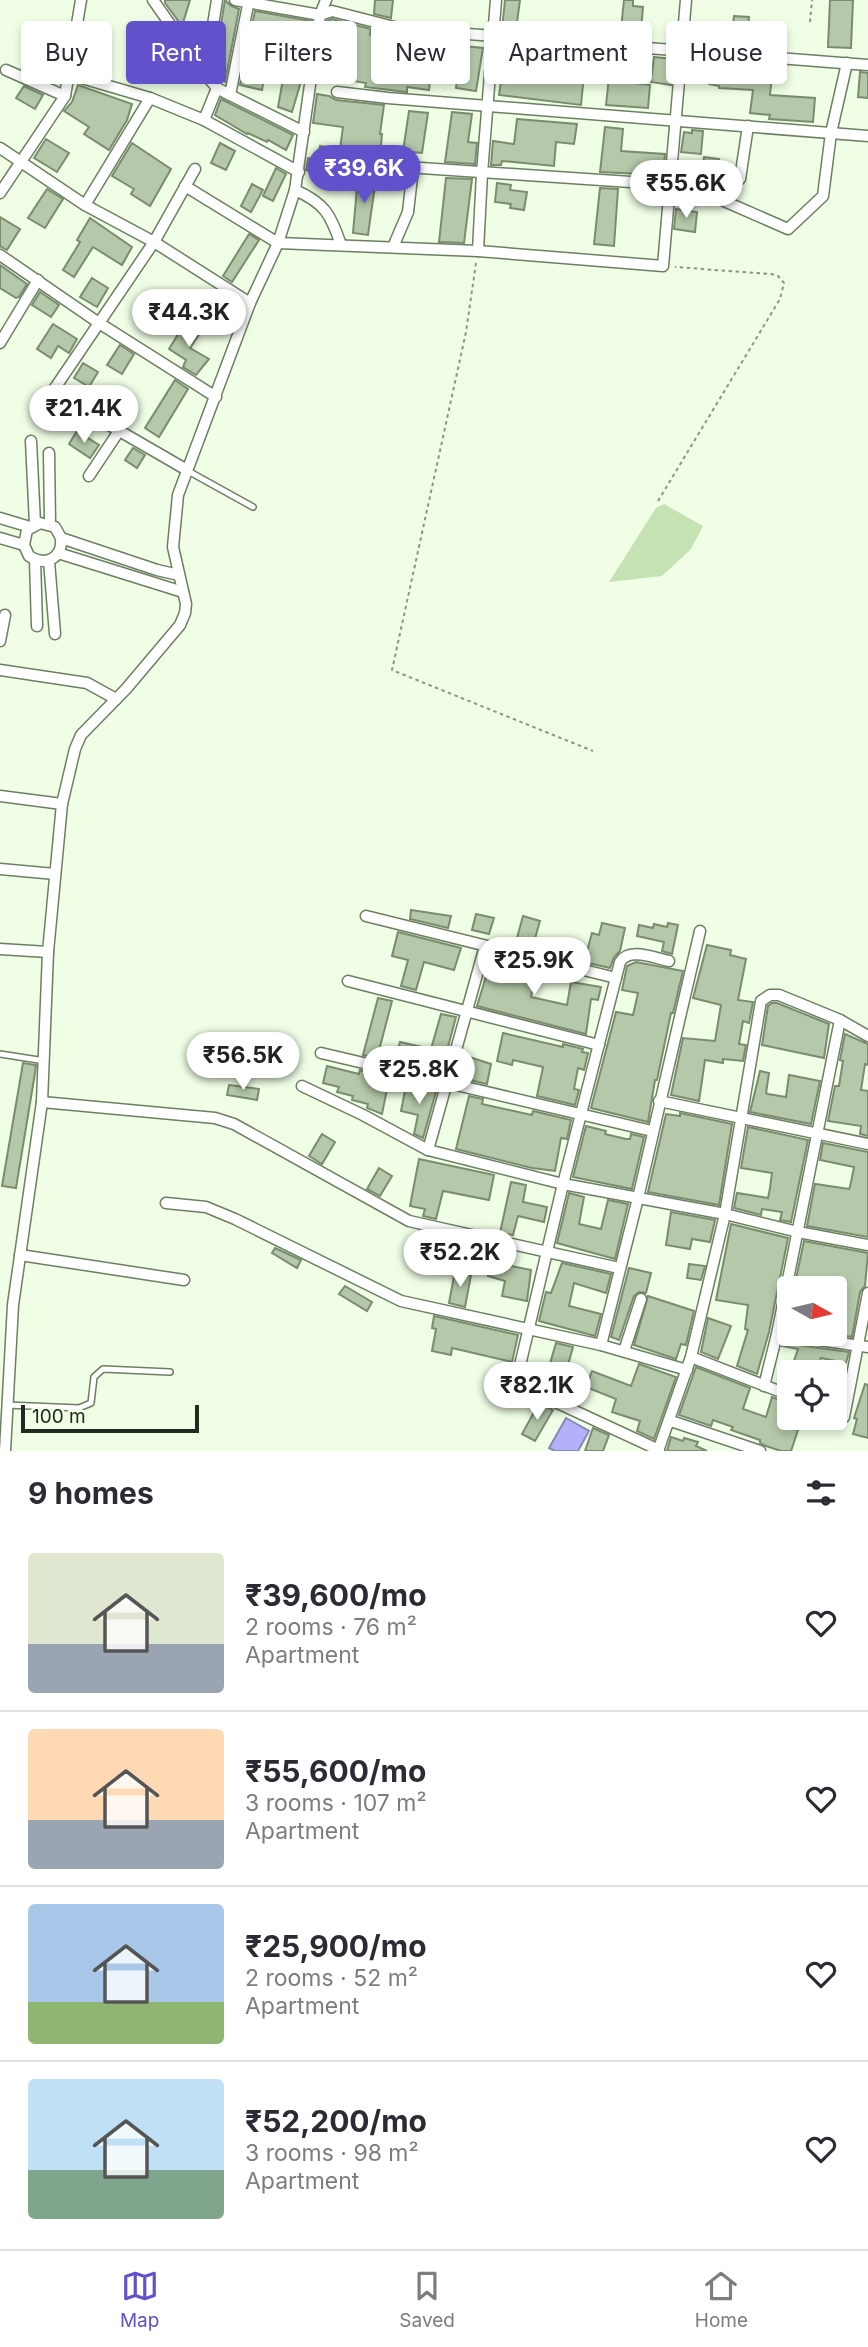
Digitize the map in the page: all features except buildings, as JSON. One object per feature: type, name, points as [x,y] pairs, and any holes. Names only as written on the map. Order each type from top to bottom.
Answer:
[{"type":"street","points":[[77,21],[81,0]]},
{"type":"street","points":[[153,0],[168,21]]},
{"type":"street","points":[[213,21],[216,0]]},
{"type":"street","points":[[235,0],[320,15],[332,11],[402,29],[484,36]]},
{"type":"street","points":[[5,1451],[13,1305],[42,1102],[48,952],[62,804],[81,735],[180,625],[185,613],[186,604],[173,547],[178,495],[250,303],[278,243],[295,190],[320,15],[326,0]]},
{"type":"street","points":[[494,21],[496,0]]},
{"type":"street","points":[[685,21],[686,0]]},
{"type":"street","points":[[230,95],[249,1]]},
{"type":"street","points":[[787,58],[868,65]]},
{"type":"street","points":[[724,201],[788,229],[823,196],[831,133],[847,63]]},
{"type":"street","points":[[6,69],[65,96]]},
{"type":"street","points":[[0,193],[65,96],[67,84]]},
{"type":"street","points":[[102,84],[150,98],[204,120],[299,172]]},
{"type":"street","points":[[214,84],[304,132]]},
{"type":"street","points":[[478,251],[489,84]]},
{"type":"street","points":[[185,186],[278,243],[478,251],[663,266],[680,84]]},
{"type":"street","points":[[204,120],[217,88]]},
{"type":"street","points":[[337,92],[868,136]]},
{"type":"street","points":[[85,205],[150,98]]},
{"type":"street","points":[[740,179],[748,125]]},
{"type":"street","points":[[0,148],[85,205],[153,242],[250,303]]},
{"type":"street","points":[[362,164],[720,188]]},
{"type":"street","points":[[38,413],[153,242],[195,169]]},
{"type":"street","points":[[393,247],[408,212],[413,169]]},
{"type":"street","points":[[295,190],[315,199],[331,216],[341,245]]},
{"type":"street","points":[[0,256],[216,397]]},
{"type":"street","points":[[0,343],[38,280]]},
{"type":"street","points":[[52,392],[187,470]]},
{"type":"street","points":[[89,476],[120,431]]},
{"type":"street","points":[[0,518],[33,526],[50,524],[55,527],[61,538],[58,553],[49,561],[35,560],[29,556],[23,545],[25,534],[33,526],[31,441]]},
{"type":"street","points":[[49,453],[50,524]]},
{"type":"street","points":[[0,538],[23,545]]},
{"type":"street","points":[[61,538],[179,575]]},
{"type":"street","points":[[58,553],[183,592]]},
{"type":"street","points":[[35,560],[37,626]]},
{"type":"street","points":[[49,561],[55,634]]},
{"type":"street","points":[[0,640],[5,615]]},
{"type":"street","points":[[0,670],[87,683],[116,699]]},
{"type":"street","points":[[0,796],[62,804]]},
{"type":"street","points":[[0,869],[55,874]]},
{"type":"street","points":[[366,916],[616,978]]},
{"type":"street","points":[[601,1345],[700,930]]},
{"type":"street","points":[[428,1150],[485,946]]},
{"type":"street","points":[[0,949],[48,952]]},
{"type":"street","points":[[669,961],[631,953],[626,954],[620,962],[517,1378],[521,1386],[659,1451],[691,1357],[725,1214],[761,1001],[770,995],[779,995],[840,1020],[868,1036]]},
{"type":"street","points":[[348,981],[598,1045]]},
{"type":"street","points":[[789,1276],[840,1020]]},
{"type":"street","points":[[321,1053],[652,1131]]},
{"type":"street","points":[[302,1086],[428,1150],[563,1184],[725,1214],[798,1232],[868,1245]]},
{"type":"street","points":[[659,1101],[868,1144]]},
{"type":"street","points":[[42,1102],[215,1118],[234,1124],[409,1221],[619,1268]]},
{"type":"street","points":[[166,1203],[206,1207],[235,1219],[401,1301],[601,1345],[687,1370]]},
{"type":"street","points":[[20,1255],[184,1280]]},
{"type":"street","points":[[847,1406],[864,1346],[868,1293]]},
{"type":"street","points":[[624,1351],[641,1299]]},
{"type":"street","points":[[0,1305],[13,1305]]},
{"type":"street","points":[[764,1385],[777,1334]]},
{"type":"street","points":[[691,1357],[777,1390]]},
{"type":"street","points":[[671,1421],[760,1451]]},
{"type":"lane","points":[[187,470],[253,507]]},
{"type":"lane","points":[[0,1054],[45,1061]]},
{"type":"lane","points":[[7,1405],[79,1408],[91,1403],[94,1377],[103,1369],[170,1372]]},
{"type":"path","points":[[810,22],[812,0]]},
{"type":"path","points":[[478,251],[466,332],[392,670],[593,751]]},
{"type":"path","points":[[658,501],[780,299],[784,283],[778,276],[771,274],[663,266]]},
{"type":"green space","points":[[664,504],[703,526],[691,549],[662,576],[609,582],[656,508]]},
{"type":"water","points":[[566,1418],[589,1431],[578,1451],[555,1451],[549,1448]]}]
